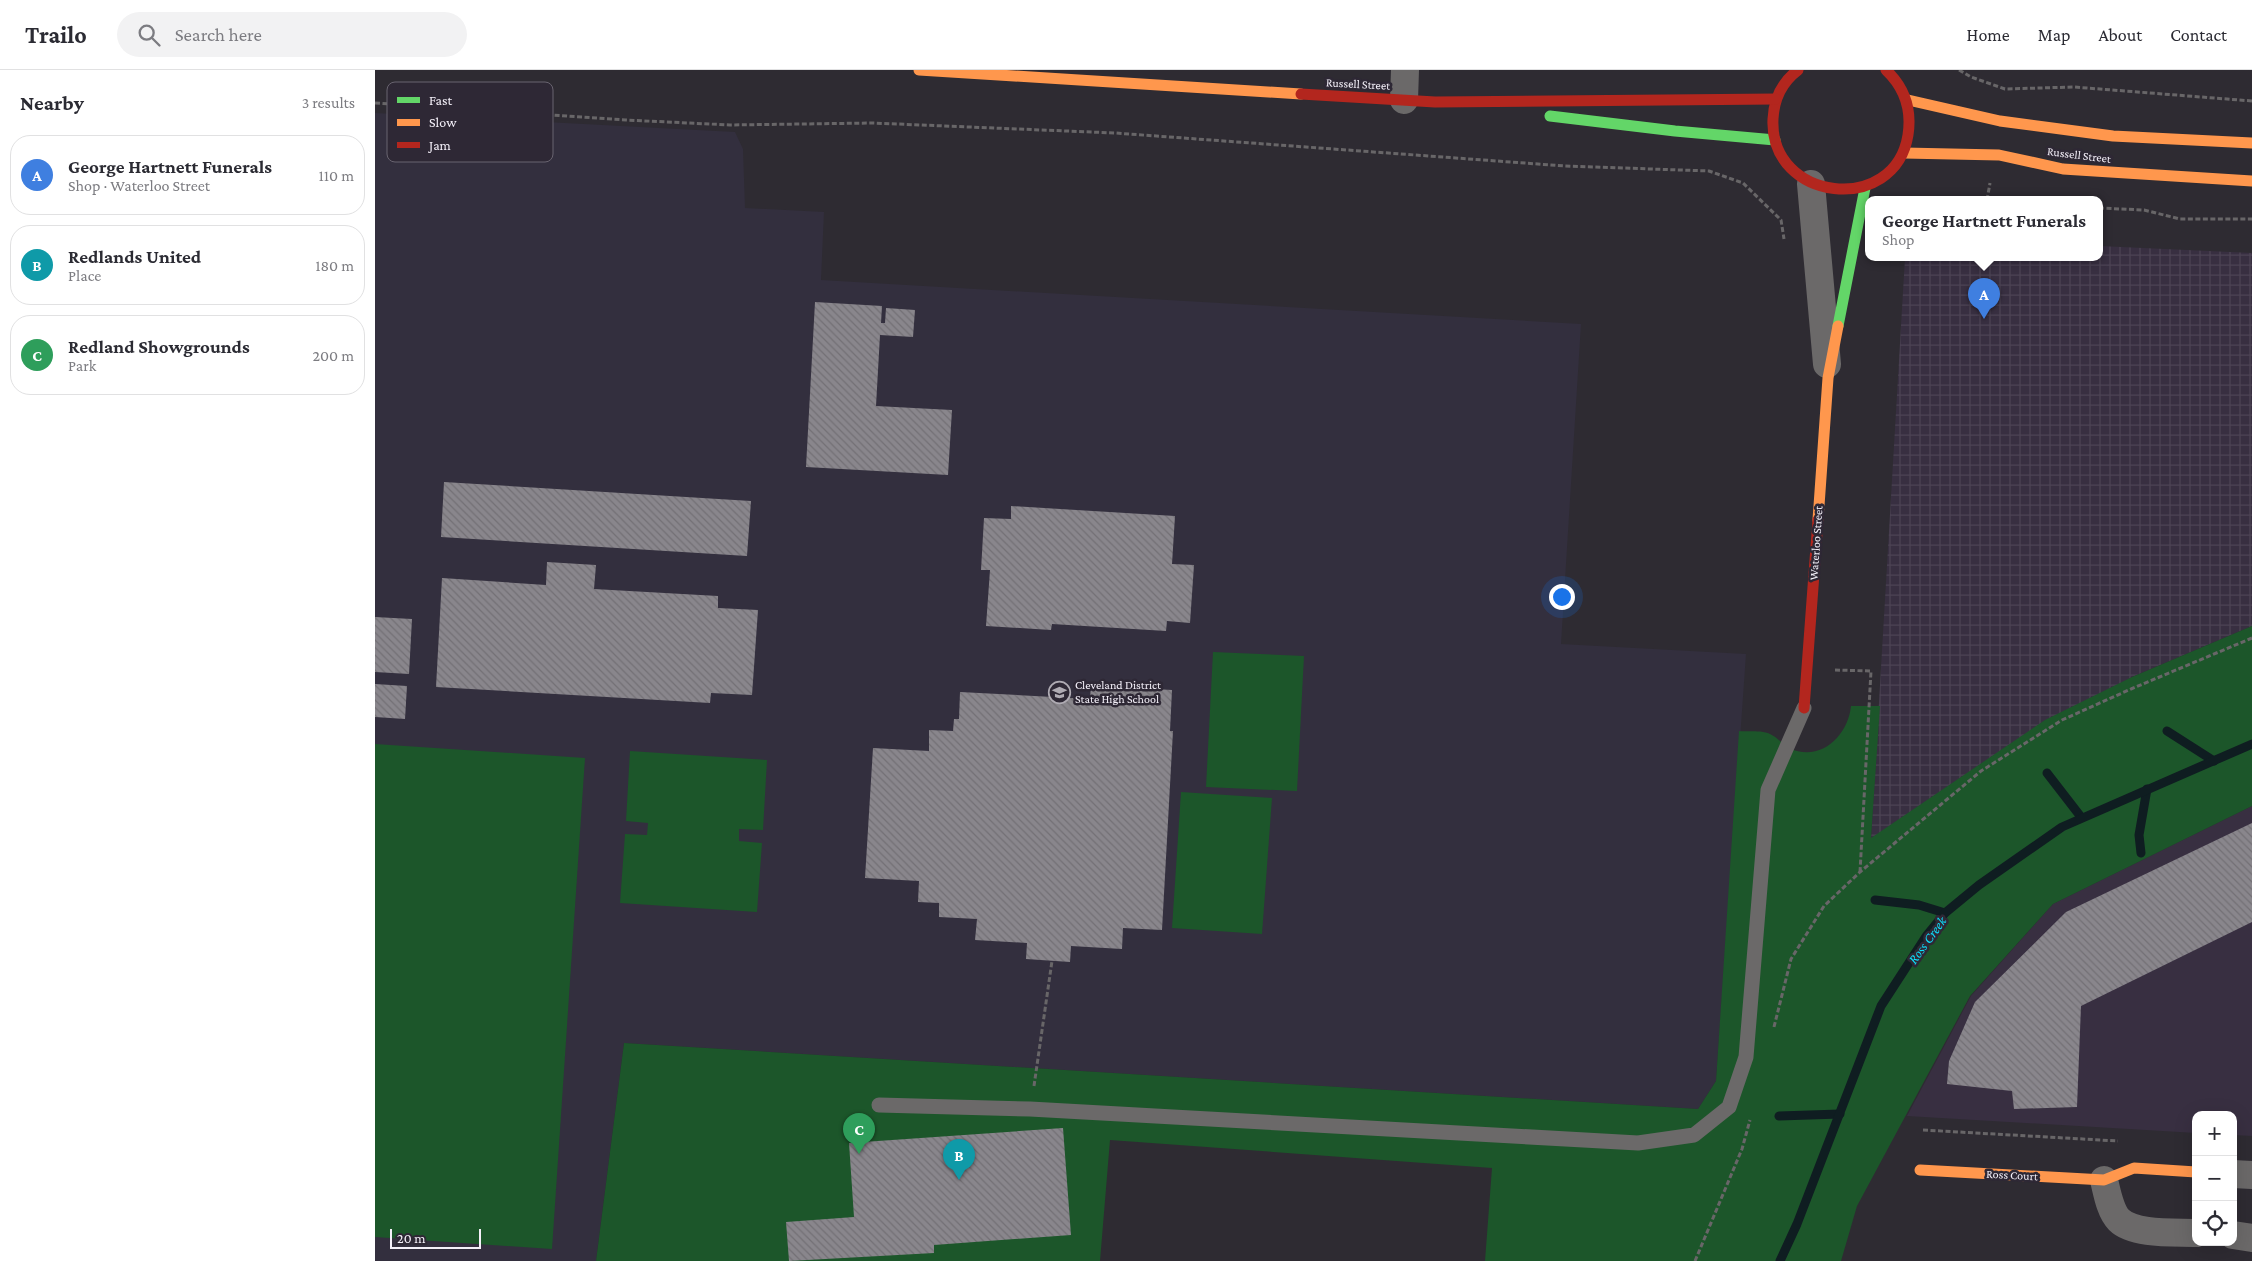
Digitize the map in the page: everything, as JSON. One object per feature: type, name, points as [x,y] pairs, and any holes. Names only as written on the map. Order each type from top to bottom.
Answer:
[{"type":"main road","name":"Russell Street","points":[[919,70],[1435,102],[1675,131],[1775,140]]},
{"type":"main road","points":[[1798,70],[1791,75],[1776,99],[1772,116],[1775,140],[1786,163],[1811,184],[1834,191],[1865,188],[1889,173],[1904,153],[1911,122],[1908,100],[1895,78],[1886,70]]},
{"type":"main road","name":"Russell Street","points":[[1435,102],[1776,99]]},
{"type":"main road","name":"Russell Street","points":[[1908,100],[2000,121],[2113,136],[2252,143]]},
{"type":"main road","name":"Russell Street","points":[[1904,153],[1999,155],[2063,169],[2252,181]]},
{"type":"main road","name":"Waterloo Street","points":[[1804,708],[1829,378],[1865,188]]},
{"type":"main road","name":"Ross Court","points":[[1920,1170],[2104,1180],[2134,1168],[2192,1172]]},
{"type":"street","points":[[1404,100],[1405,70]]},
{"type":"street","name":"Waterloo Street","points":[[1811,184],[1829,378]]},
{"type":"street","points":[[2237,1174],[2252,1175]]},
{"type":"street","points":[[2104,1180],[2109,1200],[2119,1220],[2136,1230],[2192,1233]]},
{"type":"street","points":[[2237,1236],[2252,1238]]},
{"type":"lane","points":[[879,1104],[1030,1108],[1638,1143],[1694,1135],[1729,1106],[1745,1057],[1768,790],[1804,708]]},
{"type":"path","points":[[1959,70],[1971,78],[2005,89],[2074,86],[2252,101]]},
{"type":"path","points":[[553,115],[730,125],[872,123],[1115,133],[1565,166],[1709,171],[1743,182],[1781,220],[1785,244],[1797,257],[1817,257]]},
{"type":"path","points":[[2103,208],[2144,210],[2180,219],[2252,219]]},
{"type":"path","points":[[1771,1035],[1791,959],[1824,906],[1860,872],[1981,771],[2062,720],[2252,638]]},
{"type":"path","points":[[1807,670],[1871,671],[1860,872]]},
{"type":"path","points":[[1030,1108],[1052,961]]},
{"type":"path","points":[[1695,1261],[1742,1149],[1752,1111]]},
{"type":"path","points":[[1923,1130],[2124,1142]]},
{"type":"shaded area","name":"Cleveland District State High School","points":[[375,113],[387,114],[387,162],[553,162],[553,122],[735,132],[743,149],[745,208],[824,212],[821,280],[1581,324],[1561,644],[1746,654],[1716,1081],[1698,1109],[624,1043],[596,1261],[375,1261]]},
{"type":"shaded area","points":[[2103,246],[2252,253],[2252,626],[2132,677],[1871,839],[1905,261],[2103,261]]},
{"type":"shaded area","points":[[2252,806],[2252,1136],[2237,1135],[2237,1111],[2192,1111],[2192,1133],[1907,1116],[1971,996],[2053,904]]},
{"type":"green space","points":[[2252,626],[2252,806],[2053,904],[1970,996],[1857,1206],[1841,1261],[1485,1261],[1492,1168],[1110,1140],[1100,1261],[596,1261],[624,1043],[1698,1109],[1716,1081],[1739,731],[1767,733],[1789,748],[1800,752],[1811,752],[1830,744],[1838,736],[1849,717],[1851,706],[1880,706],[1871,838],[2045,720],[2132,677]]},
{"type":"green space","points":[[1213,652],[1304,656],[1297,791],[1206,787]]},
{"type":"green space","points":[[375,744],[585,758],[552,1249],[375,1237]]},
{"type":"green space","points":[[630,751],[767,760],[763,830],[739,829],[739,841],[762,843],[757,912],[620,903],[625,834],[647,835],[648,823],[626,821]]},
{"type":"green space","points":[[1181,792],[1272,798],[1262,934],[1172,928]]},
{"type":"building","points":[[815,302],[882,306],[881,323],[885,323],[886,308],[915,310],[913,337],[880,335],[876,406],[952,410],[948,475],[806,467]]},
{"type":"building","points":[[444,482],[751,501],[747,556],[441,537]]},
{"type":"building","points":[[1011,506],[1175,516],[1172,564],[1194,565],[1190,623],[1167,621],[1166,631],[1052,624],[1051,630],[986,626],[990,570],[981,570],[984,518],[1011,519]]},
{"type":"building","points":[[547,562],[596,565],[594,589],[718,596],[718,608],[758,610],[752,695],[711,693],[710,703],[436,687],[442,578],[546,585]]},
{"type":"building","points":[[375,617],[412,619],[409,674],[375,672]]},
{"type":"building","points":[[375,684],[407,686],[405,719],[375,717]]},
{"type":"building","points":[[1091,685],[1172,690],[1170,731],[1173,731],[1162,930],[1123,928],[1122,949],[1071,946],[1070,962],[1026,959],[1027,943],[975,940],[977,919],[939,917],[939,903],[918,902],[919,881],[865,878],[873,748],[929,751],[929,730],[953,731],[954,719],[959,719],[960,692],[1090,699]]},
{"type":"building","points":[[2252,823],[2252,922],[2081,1006],[2077,1107],[2014,1109],[2012,1091],[1947,1084],[1949,1061],[1975,1002],[2066,912]]},
{"type":"building","points":[[1063,1128],[1071,1235],[934,1245],[934,1253],[789,1261],[786,1222],[854,1217],[849,1143]]},
{"type":"waterway","points":[[2167,731],[2214,761]]},
{"type":"waterway","name":"Ross Creek","points":[[1780,1261],[1797,1224],[1881,1006],[1927,935],[1945,913],[1979,885],[2062,827],[2252,744]]},
{"type":"waterway","points":[[2047,773],[2081,817]]},
{"type":"waterway","points":[[2141,853],[2139,835],[2147,789]]},
{"type":"waterway","points":[[1875,900],[1919,905],[1945,913]]},
{"type":"waterway","points":[[1779,1116],[1840,1114]]},
{"type":"traffic: fast","points":[[1550,116],[1675,131],[1775,140]]},
{"type":"traffic: fast","points":[[1838,326],[1865,188]]},
{"type":"traffic: slow","points":[[919,70],[1301,94]]},
{"type":"traffic: slow","points":[[1908,100],[2000,121],[2113,136],[2252,143]]},
{"type":"traffic: slow","points":[[1904,153],[1999,155],[2063,169],[2252,181]]},
{"type":"traffic: slow","points":[[1818,520],[1828,378],[1838,326]]},
{"type":"traffic: slow","points":[[1920,1170],[2104,1180],[2134,1168],[2192,1172]]},
{"type":"traffic: jam","points":[[1798,70],[1783,86],[1775,105],[1773,119],[1777,147],[1791,168],[1811,182],[1834,188],[1859,187],[1881,178],[1898,161],[1908,135],[1908,108],[1898,84],[1886,70]]},
{"type":"traffic: jam","points":[[1301,94],[1435,102],[1776,99]]},
{"type":"traffic: jam","points":[[1804,708],[1818,520]]},
{"type":"place","name":"George Hartnett Funerals","points":[[1984,319]]},
{"type":"place","name":"Cleveland District State High School","points":[[1059,692]]},
{"type":"place","name":"Redland Showgrounds","points":[[859,1154]]},
{"type":"place","name":"Redlands United","points":[[959,1180]]}]
